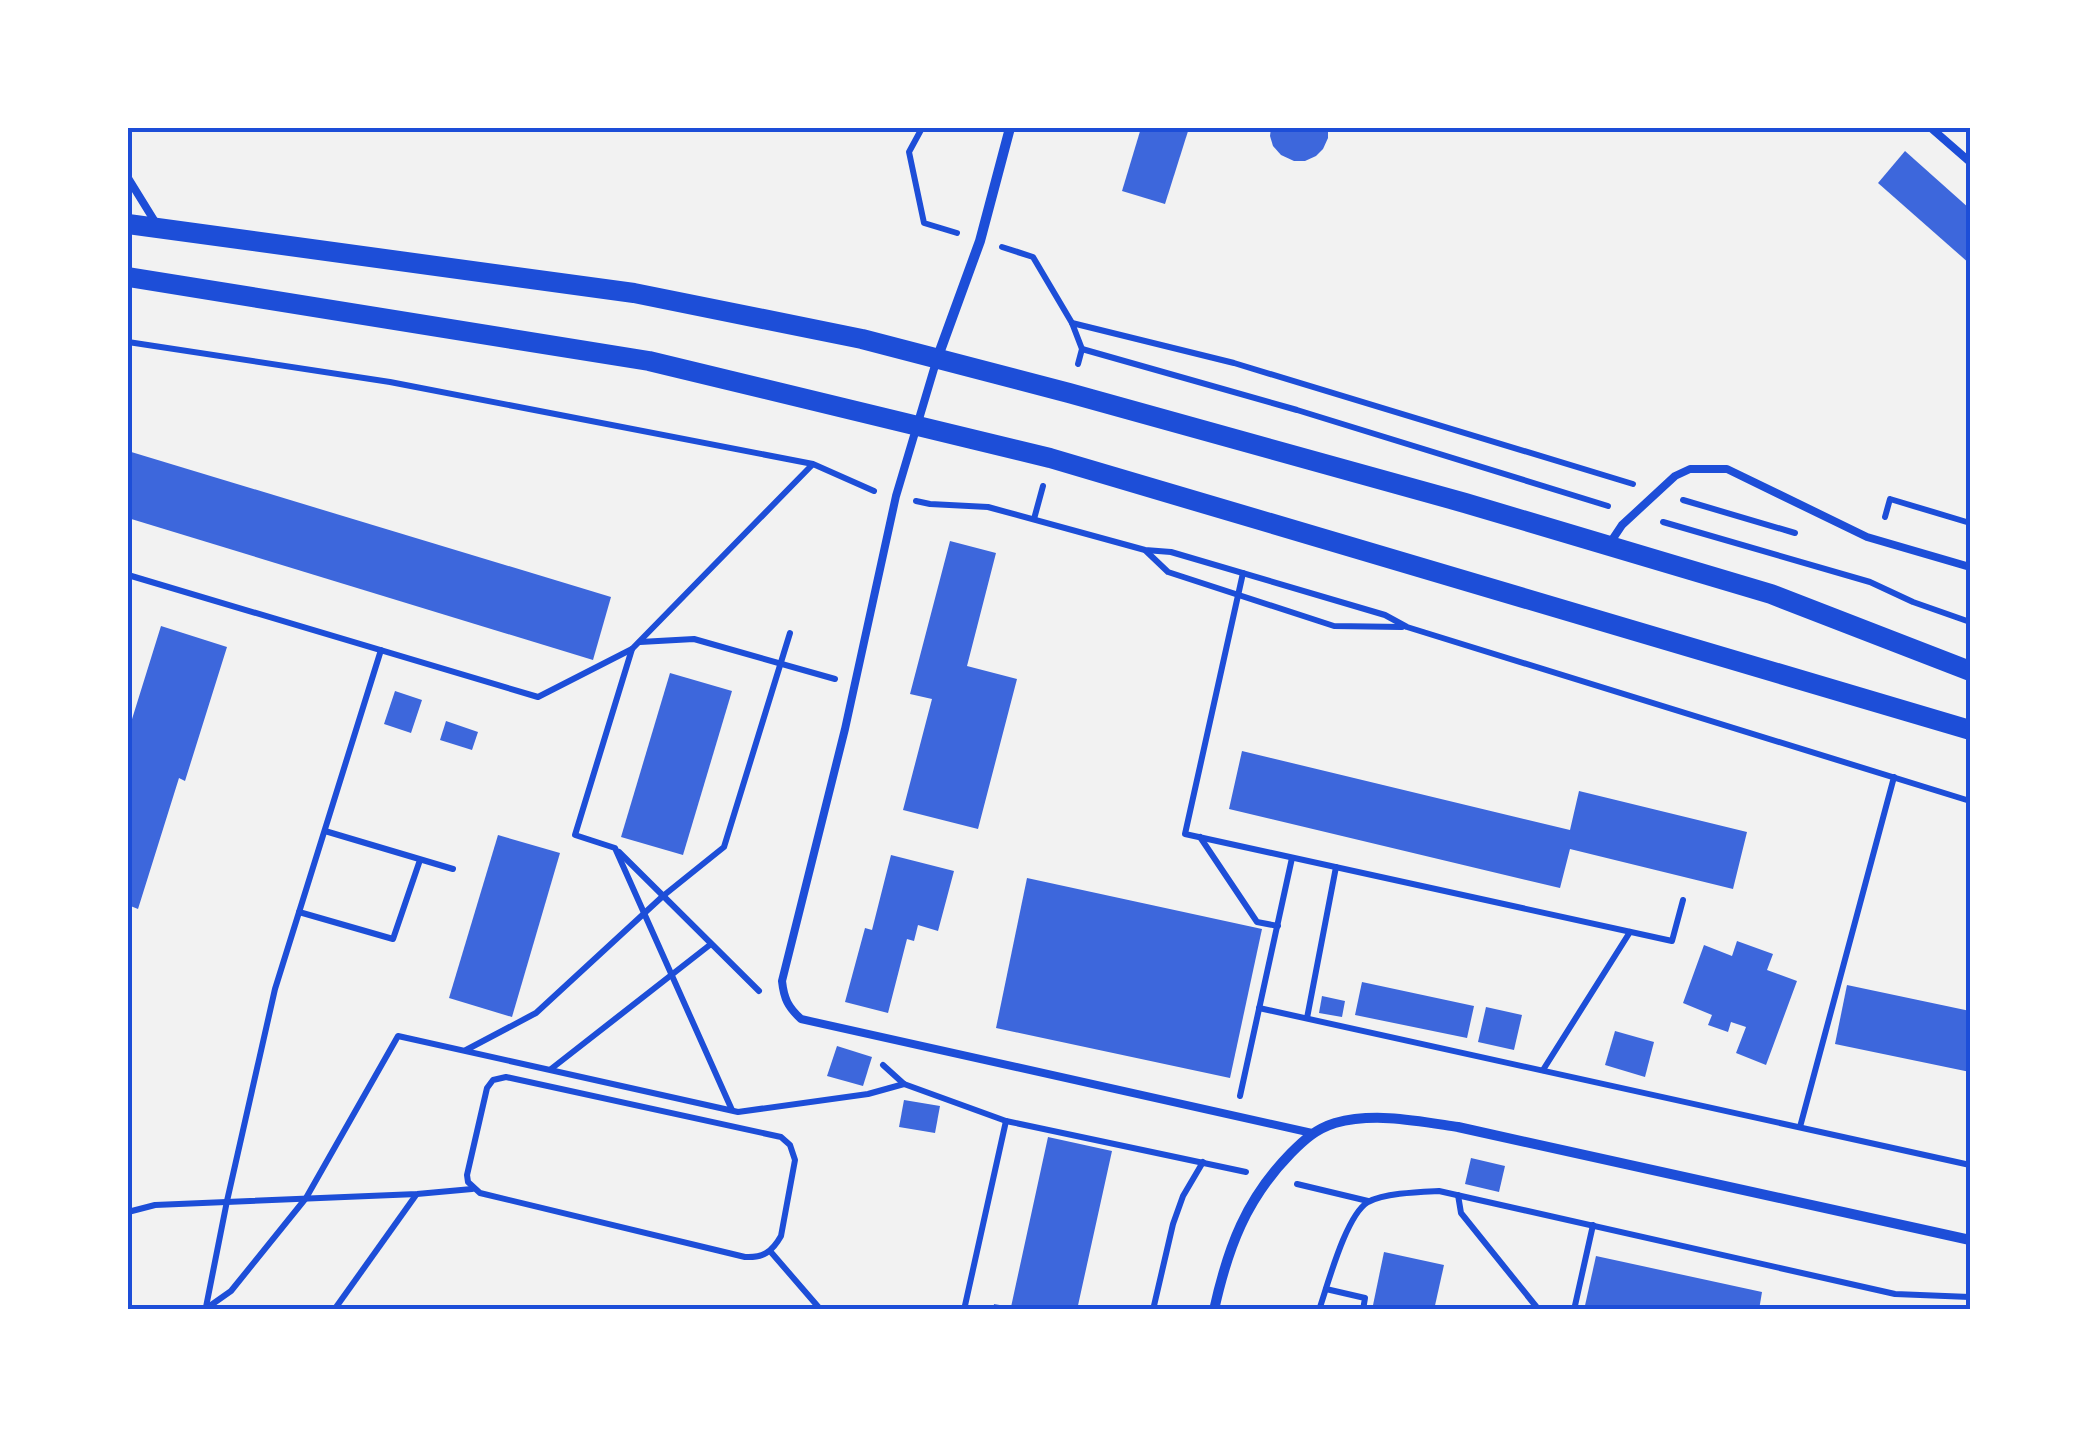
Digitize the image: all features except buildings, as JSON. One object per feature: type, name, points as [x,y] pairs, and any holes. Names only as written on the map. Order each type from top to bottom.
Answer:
[{"type":"main road","points":[[128,224],[634,293],[862,339],[1465,503],[1771,594],[1970,671]]},
{"type":"main road","points":[[128,277],[649,360],[1050,458],[1970,730]]},
{"type":"street","points":[[936,359],[980,241],[1010,128]]},
{"type":"street","points":[[1214,1310],[1234,1238],[1245,1213],[1269,1178],[1312,1133],[1362,1118],[1458,1127],[1970,1240]]},
{"type":"lane","points":[[1931,128],[1970,162]]},
{"type":"lane","points":[[128,178],[159,228]]},
{"type":"lane","points":[[936,359],[896,496],[856,685],[782,981],[784,998],[801,1019],[1312,1133]]},
{"type":"lane","points":[[1607,547],[1622,526],[1675,476],[1690,469],[1727,469],[1814,513],[1879,540],[1970,567]]},
{"type":"path","points":[[1072,323],[1234,363],[1806,536]]},
{"type":"path","points":[[128,342],[390,382],[813,464],[866,489],[930,504],[988,507],[1145,550],[1172,552],[1970,801]]},
{"type":"path","points":[[1082,349],[1279,404],[1870,582],[1970,622]]},
{"type":"path","points":[[128,574],[538,696],[632,649],[813,464]]},
{"type":"path","points":[[1879,540],[1890,499],[1970,523]]},
{"type":"path","points":[[1145,550],[1168,572],[1334,626],[1407,628]]},
{"type":"path","points":[[1242,573],[1185,834],[1672,941],[1683,900]]},
{"type":"path","points":[[465,1051],[536,1012],[644,912],[724,847],[790,634]]},
{"type":"path","points":[[640,642],[694,639],[856,685]]},
{"type":"path","points":[[632,649],[575,834],[615,848],[759,991],[784,998]]},
{"type":"path","points":[[205,1309],[275,989],[382,650]]},
{"type":"path","points":[[1800,1127],[1894,778]]},
{"type":"path","points":[[325,830],[453,869]]},
{"type":"path","points":[[1200,837],[1257,922],[1278,926]]},
{"type":"path","points":[[615,848],[732,1111]]},
{"type":"path","points":[[1236,1116],[1292,858]]},
{"type":"path","points":[[300,912],[394,939],[420,860]]},
{"type":"path","points":[[1306,1018],[1336,867]]},
{"type":"path","points":[[1543,1070],[1630,932]]},
{"type":"path","points":[[550,1070],[711,944]]},
{"type":"path","points":[[1260,1008],[1970,1165]]},
{"type":"path","points":[[205,1309],[231,1291],[306,1198],[398,1036],[738,1112],[868,1094],[904,1084]]},
{"type":"path","points":[[883,1038],[878,1060],[904,1084],[1006,1121],[1369,1202],[1439,1191],[1895,1294],[1970,1297]]},
{"type":"path","points":[[506,1076],[781,1137],[790,1145],[796,1160],[780,1236],[770,1251],[757,1258],[745,1257],[480,1193],[467,1176],[486,1088],[493,1080],[506,1076]]},
{"type":"path","points":[[964,1310],[1006,1121]]},
{"type":"path","points":[[1153,1310],[1173,1224],[1183,1196],[1203,1162]]},
{"type":"path","points":[[128,1212],[154,1204],[474,1189]]},
{"type":"path","points":[[334,1310],[417,1194]]},
{"type":"path","points":[[1458,1195],[1461,1213],[1539,1310]]},
{"type":"path","points":[[1320,1310],[1353,1216],[1369,1202]]},
{"type":"path","points":[[1574,1310],[1594,1225]]},
{"type":"path","points":[[770,1251],[822,1310]]},
{"type":"path","points":[[1326,1289],[1365,1298],[1363,1310]]}]
